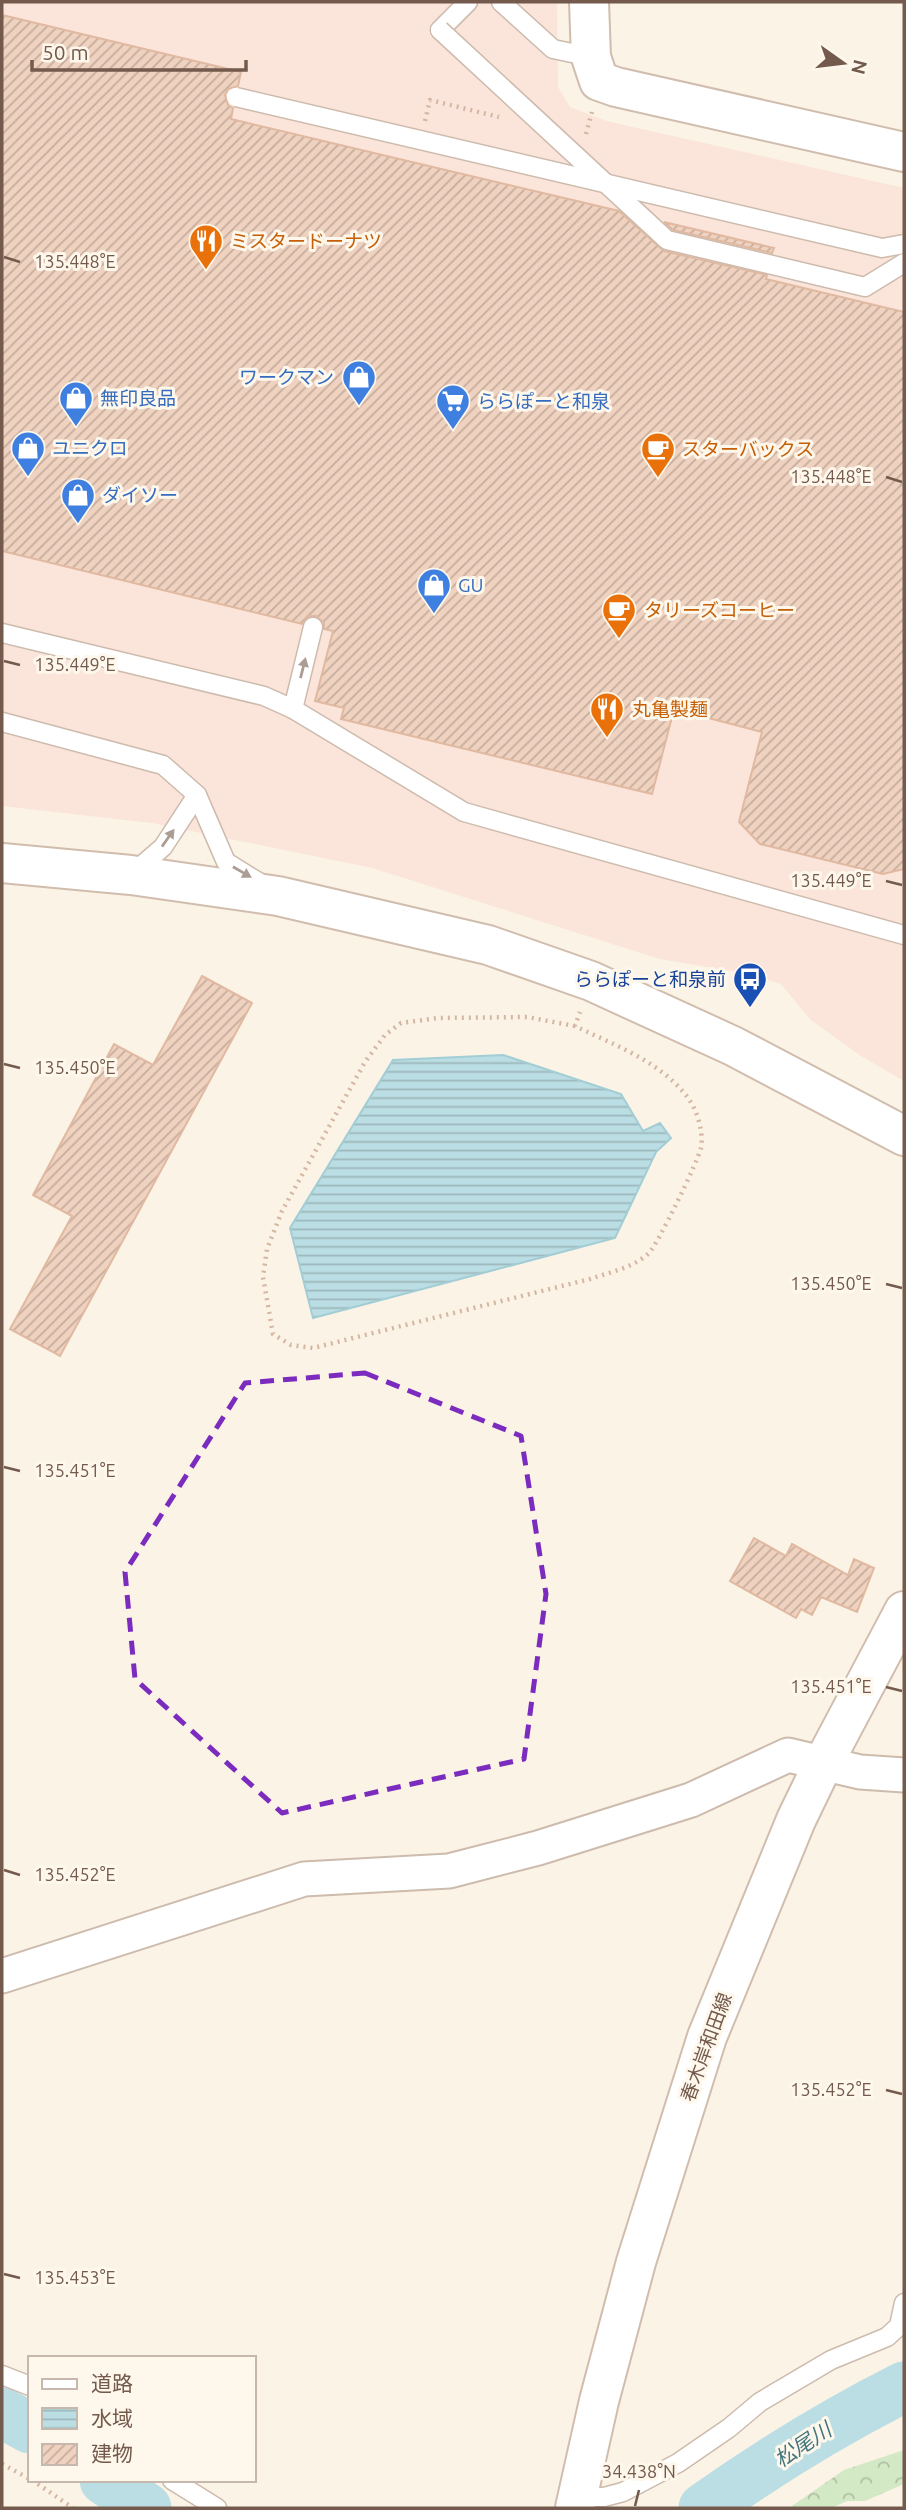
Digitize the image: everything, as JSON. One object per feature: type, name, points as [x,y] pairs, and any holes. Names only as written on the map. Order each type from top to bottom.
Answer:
[{"type":"street","points":[[589,2],[591,57],[599,81],[904,152]]},
{"type":"street","points":[[2,863],[131,875],[278,896],[488,945],[591,981],[733,1046],[904,1136]]},
{"type":"street","name":"春木岸和田線","points":[[576,2503],[599,2400],[636,2262],[707,2037],[796,1820],[904,1611]]},
{"type":"street","points":[[2,1976],[304,1879],[449,1871],[538,1848],[691,1800],[788,1755],[860,1772],[904,1775]]},
{"type":"lane","points":[[468,2],[440,30],[667,240],[865,287],[904,263]]},
{"type":"lane","points":[[501,2],[553,49],[591,57]]},
{"type":"lane","points":[[236,97],[882,248],[904,244]]},
{"type":"lane","points":[[293,709],[313,627]]},
{"type":"lane","points":[[2,633],[264,696],[293,709],[464,812],[904,934]]},
{"type":"lane","points":[[2,722],[163,765],[197,795],[226,862],[278,896]]},
{"type":"lane","points":[[131,875],[163,847],[197,795]]},
{"type":"lane","points":[[576,2503],[623,2492],[678,2463],[772,2395],[831,2360],[887,2337],[899,2326],[904,2302]]},
{"type":"lane","points":[[2,2375],[28,2385]]},
{"type":"lane","points":[[175,2482],[217,2508]]},
{"type":"path","points":[[575,1026],[591,981]]},
{"type":"path","points":[[527,1017],[575,1026],[660,1071],[685,1094],[700,1122],[701,1148],[650,1252],[628,1266],[590,1279],[313,1348],[291,1345],[273,1334],[263,1277],[267,1249],[288,1200],[365,1062],[385,1035],[401,1023],[438,1018],[527,1017]]},
{"type":"path","points":[[2,2464],[28,2477]]},
{"type":"path","points":[[35,2482],[73,2508]]},
{"type":"highlighted area","points":[[365,1373],[521,1436],[546,1594],[524,1759],[282,1813],[135,1679],[125,1572],[245,1383]]},
{"type":"shaded area","name":"ららぽーと和泉","points":[[2,2],[557,2],[558,87],[570,107],[606,121],[904,188],[904,1081],[861,1056],[811,1020],[781,984],[744,973],[660,959],[372,868],[152,823],[2,806]]},
{"type":"green space","points":[[904,2450],[904,2484],[865,2501],[847,2501],[831,2508],[789,2508],[844,2470]]},
{"type":"water","points":[[503,1055],[621,1094],[643,1131],[660,1123],[671,1138],[656,1152],[615,1238],[313,1318],[290,1228],[393,1060]]},
{"type":"building","name":"ららぽーと和泉","points":[[2,15],[241,72],[238,86],[228,89],[225,95],[228,105],[233,108],[231,119],[619,211],[664,251],[767,275],[766,279],[904,312],[904,869],[883,874],[760,844],[739,822],[762,732],[674,709],[652,794],[341,719],[344,708],[315,701],[333,631],[324,629],[324,623],[316,616],[309,616],[302,624],[2,551]]},
{"type":"building","points":[[664,222],[774,248],[772,253],[673,230]]},
{"type":"building","points":[[202,976],[252,1003],[60,1356],[10,1329],[72,1216],[33,1195],[114,1044],[153,1065]]},
{"type":"building","points":[[754,1538],[786,1556],[792,1544],[848,1575],[854,1559],[874,1568],[857,1612],[821,1597],[812,1615],[801,1609],[796,1618],[730,1581]]},
{"type":"waterway","name":"松尾川","points":[[704,2508],[802,2444],[904,2387]]},
{"type":"waterway","name":"松尾川","points":[[2,2413],[28,2427]]},
{"type":"waterway","name":"松尾川","points":[[108,2482],[146,2508]]},
{"type":"place","name":"ミスタードーナツ","points":[[206,271]]},
{"type":"place","name":"ワークマン","points":[[359,407]]},
{"type":"place","name":"無印良品","points":[[76,428]]},
{"type":"place","name":"ららぽーと和泉","points":[[453,431]]},
{"type":"place","name":"ユニクロ","points":[[28,478]]},
{"type":"place","name":"スターバックス","points":[[658,479]]},
{"type":"place","name":"ダイソー","points":[[78,525]]},
{"type":"place","name":"GU","points":[[434,615]]},
{"type":"place","name":"タリーズコーヒー","points":[[619,640]]},
{"type":"place","name":"丸亀製麺","points":[[607,739]]},
{"type":"place","name":"ららぽーと和泉前","points":[[750,1009]]}]
